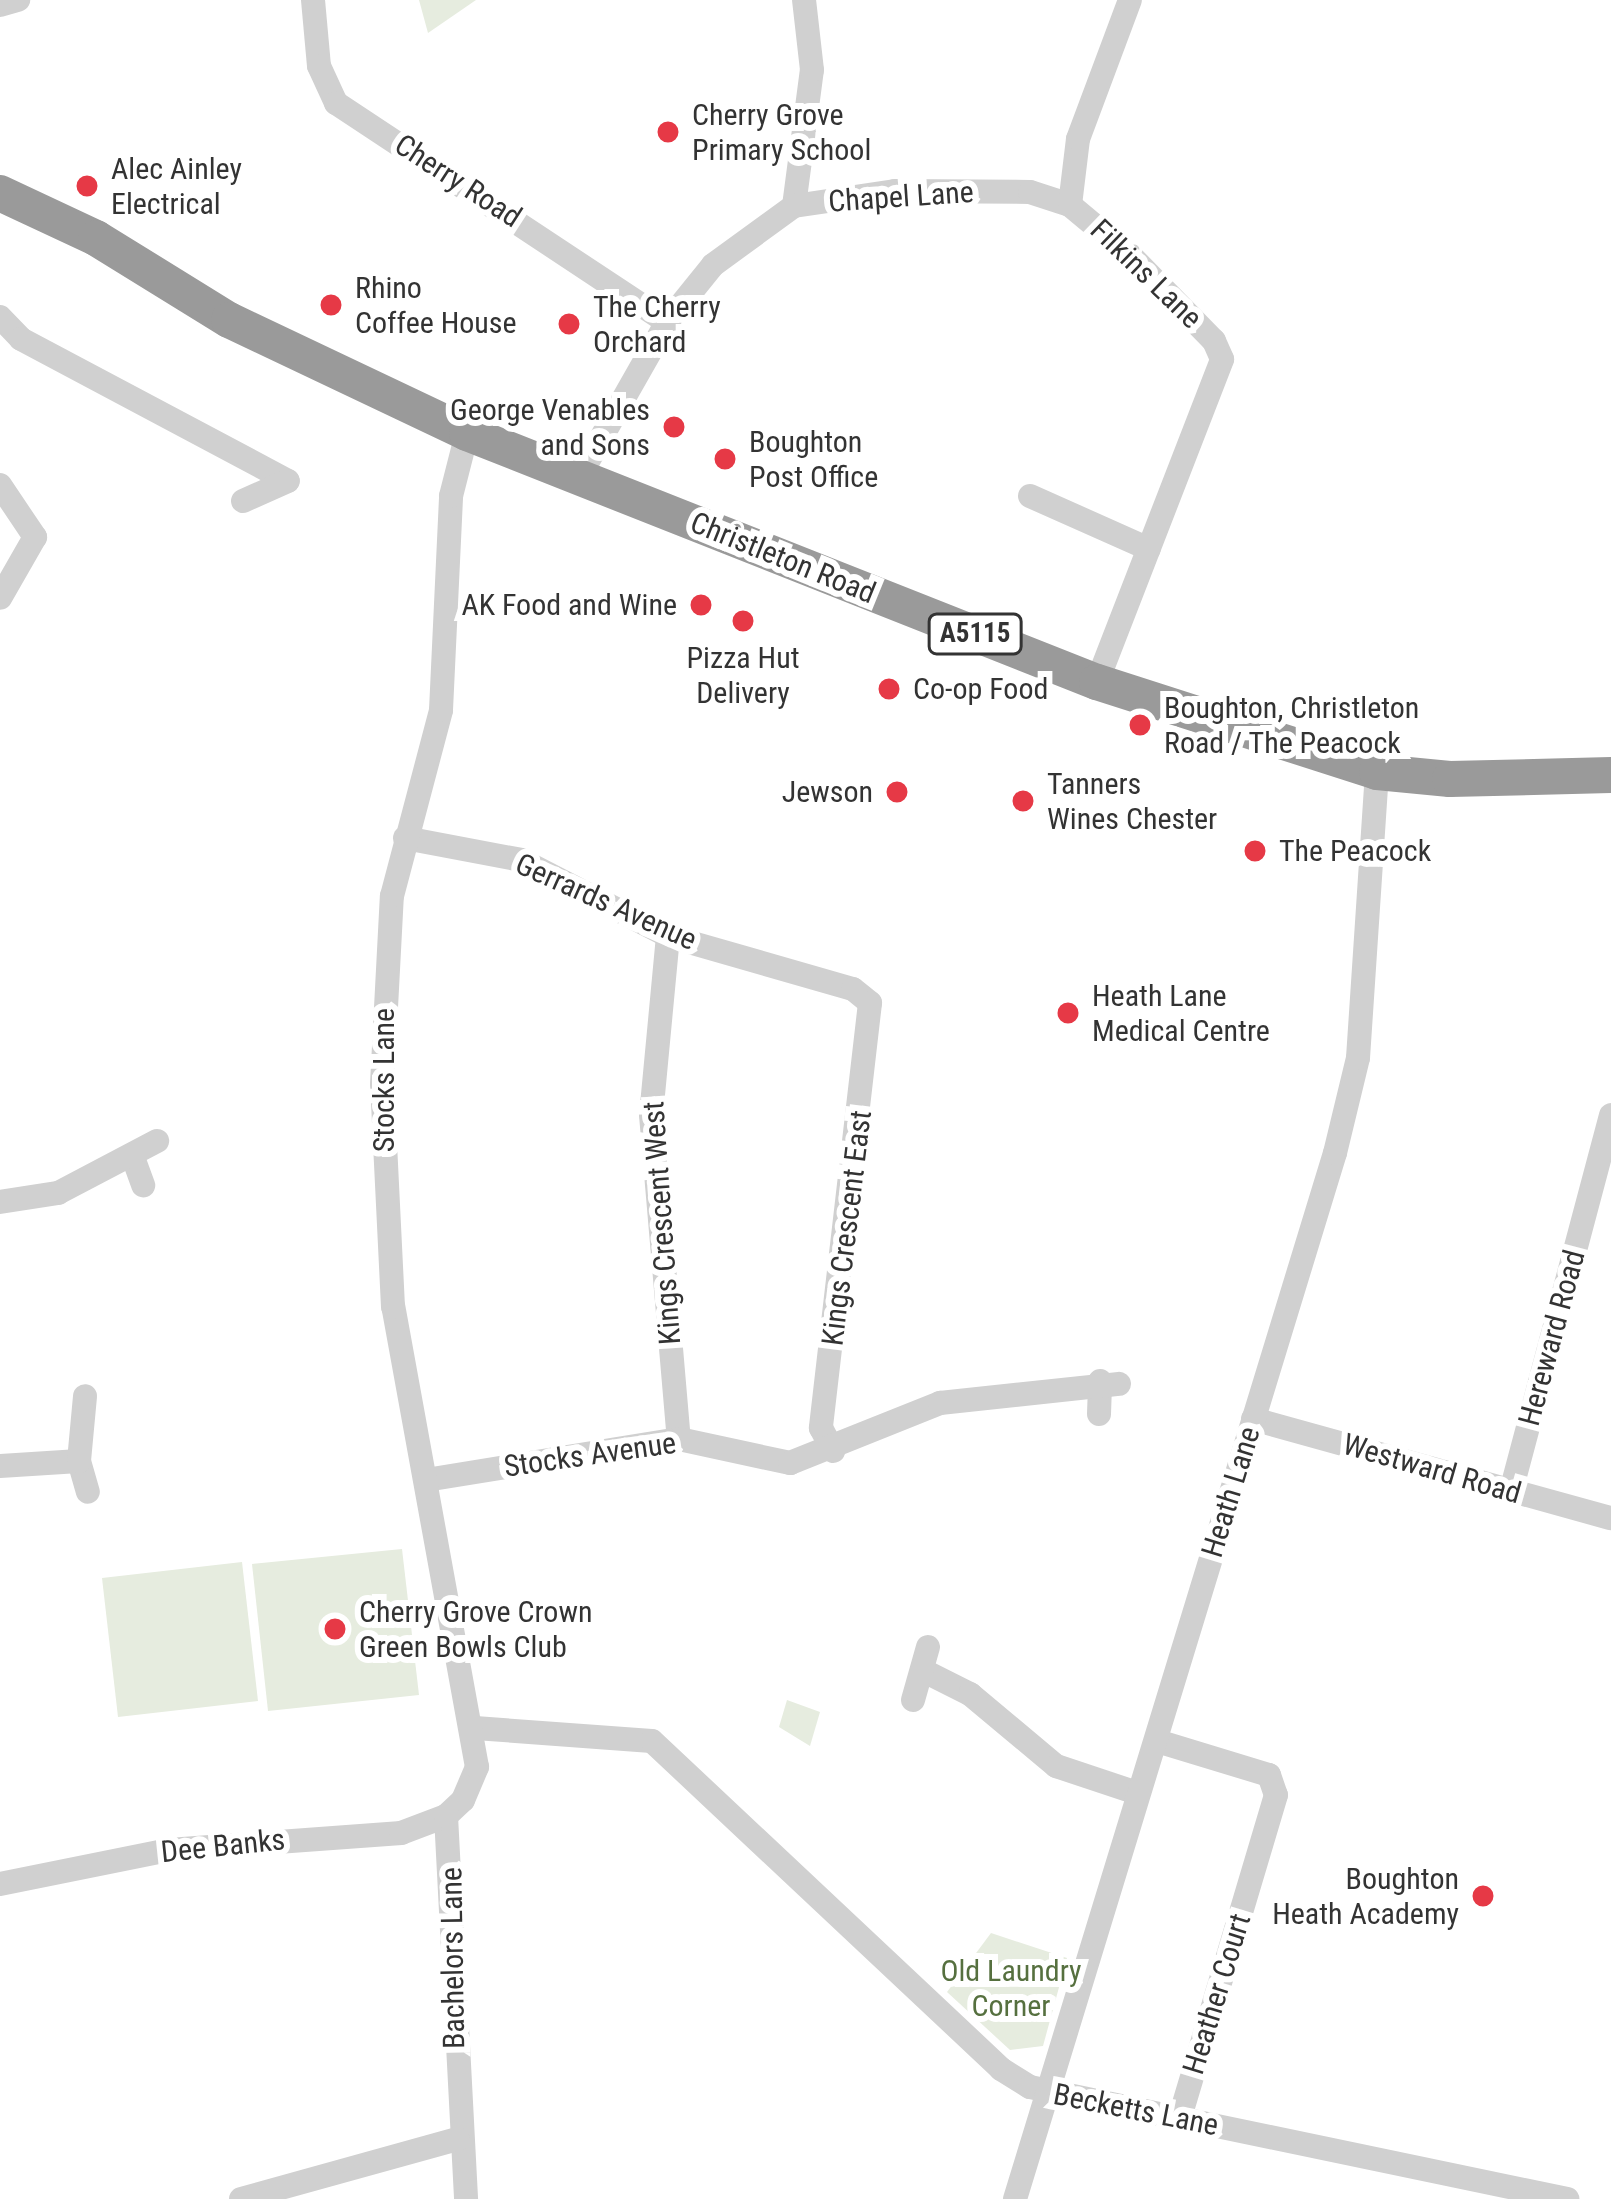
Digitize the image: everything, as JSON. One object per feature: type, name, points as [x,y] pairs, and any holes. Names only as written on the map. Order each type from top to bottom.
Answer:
[{"type":"highway","name":"Christleton Road","points":[[2,200],[96,238],[229,320],[467,433],[1097,682],[1377,772],[1450,779],[1611,775]]},
{"type":"street","points":[[0,5],[18,0]]},
{"type":"street","name":"Cherry Road","points":[[313,0],[319,66],[336,103],[667,322]]},
{"type":"street","points":[[794,206],[812,70],[804,0]]},
{"type":"street","name":"Filkins Lane","points":[[1097,682],[1222,359],[1164,290],[1070,205],[1078,139],[1130,0]]},
{"type":"street","name":"Chapel Lane","points":[[579,477],[667,322],[713,265],[794,206],[895,191],[1030,192],[1070,205]]},
{"type":"street","points":[[0,317],[21,339],[288,481],[243,501]]},
{"type":"street","name":"Stocks Lane","points":[[467,433],[451,496],[448,665],[405,838],[385,968],[385,1187],[393,1307],[475,1728]]},
{"type":"street","points":[[0,484],[35,537],[0,598]]},
{"type":"street","points":[[1030,496],[1149,549]]},
{"type":"street","name":"Heath Lane","points":[[1016,2199],[1358,1058],[1377,772]]},
{"type":"street","name":"Gerrards Avenue","points":[[405,838],[521,860],[668,936],[853,989],[870,1004]]},
{"type":"street","name":"Kings Crescent West","points":[[668,936],[651,1115],[679,1439]]},
{"type":"street","name":"Kings Crescent East","points":[[833,1451],[821,1428],[870,1004]]},
{"type":"street","name":"Hereward Road","points":[[1511,1491],[1611,1115]]},
{"type":"street","points":[[0,1202],[58,1193],[134,1160],[157,1141]]},
{"type":"street","points":[[134,1160],[142,1185]]},
{"type":"street","name":"Stocks Avenue","points":[[426,1480],[679,1439],[790,1463],[833,1451],[940,1403],[1110,1382],[1100,1414]]},
{"type":"street","points":[[85,1396],[79,1461],[88,1492]]},
{"type":"street","name":"Westward Road","points":[[1253,1419],[1611,1518]]},
{"type":"street","points":[[0,1466],[79,1461]]},
{"type":"street","points":[[913,1700],[924,1664],[970,1694],[1056,1766],[1137,1792]]},
{"type":"street","points":[[446,1816],[463,1800],[477,1767],[475,1728]]},
{"type":"street","name":"Becketts Lane","points":[[475,1728],[652,1741],[1000,2069],[1049,2094],[1567,2199]]},
{"type":"street","name":"Heather Court","points":[[1156,1741],[1269,1775],[1276,1795],[1180,2118]]},
{"type":"street","name":"Dee Banks","points":[[0,1884],[169,1850],[401,1833],[446,1816]]},
{"type":"street","name":"Bachelors Lane","points":[[446,1816],[458,2139],[466,2199]]},
{"type":"street","points":[[241,2199],[458,2139]]},
{"type":"green space","points":[[419,0],[476,0],[428,33]]},
{"type":"green space","name":"Cherry Grove Crown Green Bowls Club","points":[[402,1549],[419,1695],[268,1711],[252,1564]]},
{"type":"green space","points":[[242,1562],[258,1701],[118,1717],[102,1578]]},
{"type":"green space","points":[[787,1700],[820,1712],[810,1746],[779,1727]]},
{"type":"green space","name":"Old Laundry Corner","points":[[991,1933],[1067,1958],[1043,2046],[1010,2050],[947,1992]]},
{"type":"place","name":"Cherry Grove Primary School","points":[[668,132]]},
{"type":"place","name":"Alec Ainley Electrical","points":[[87,186]]},
{"type":"place","name":"Rhino Coffee House","points":[[331,305]]},
{"type":"place","name":"The Cherry Orchard","points":[[569,324]]},
{"type":"place","name":"George Venables and Sons","points":[[674,427]]},
{"type":"place","name":"Boughton Post Office","points":[[725,459]]},
{"type":"place","name":"AK Food and Wine","points":[[701,605]]},
{"type":"place","name":"Pizza Hut Delivery","points":[[743,621]]},
{"type":"place","name":"Co-op Food","points":[[889,689]]},
{"type":"place","name":"Boughton, Christleton Road / The Peacock","points":[[1140,725]]},
{"type":"place","name":"Jewson","points":[[897,792]]},
{"type":"place","name":"Tanners Wines Chester","points":[[1023,801]]},
{"type":"place","name":"The Peacock","points":[[1255,851]]},
{"type":"place","name":"Heath Lane Medical Centre","points":[[1068,1013]]},
{"type":"place","name":"Cherry Grove Crown Green Bowls Club","points":[[335,1629]]},
{"type":"place","name":"Boughton Heath Academy","points":[[1483,1896]]}]
